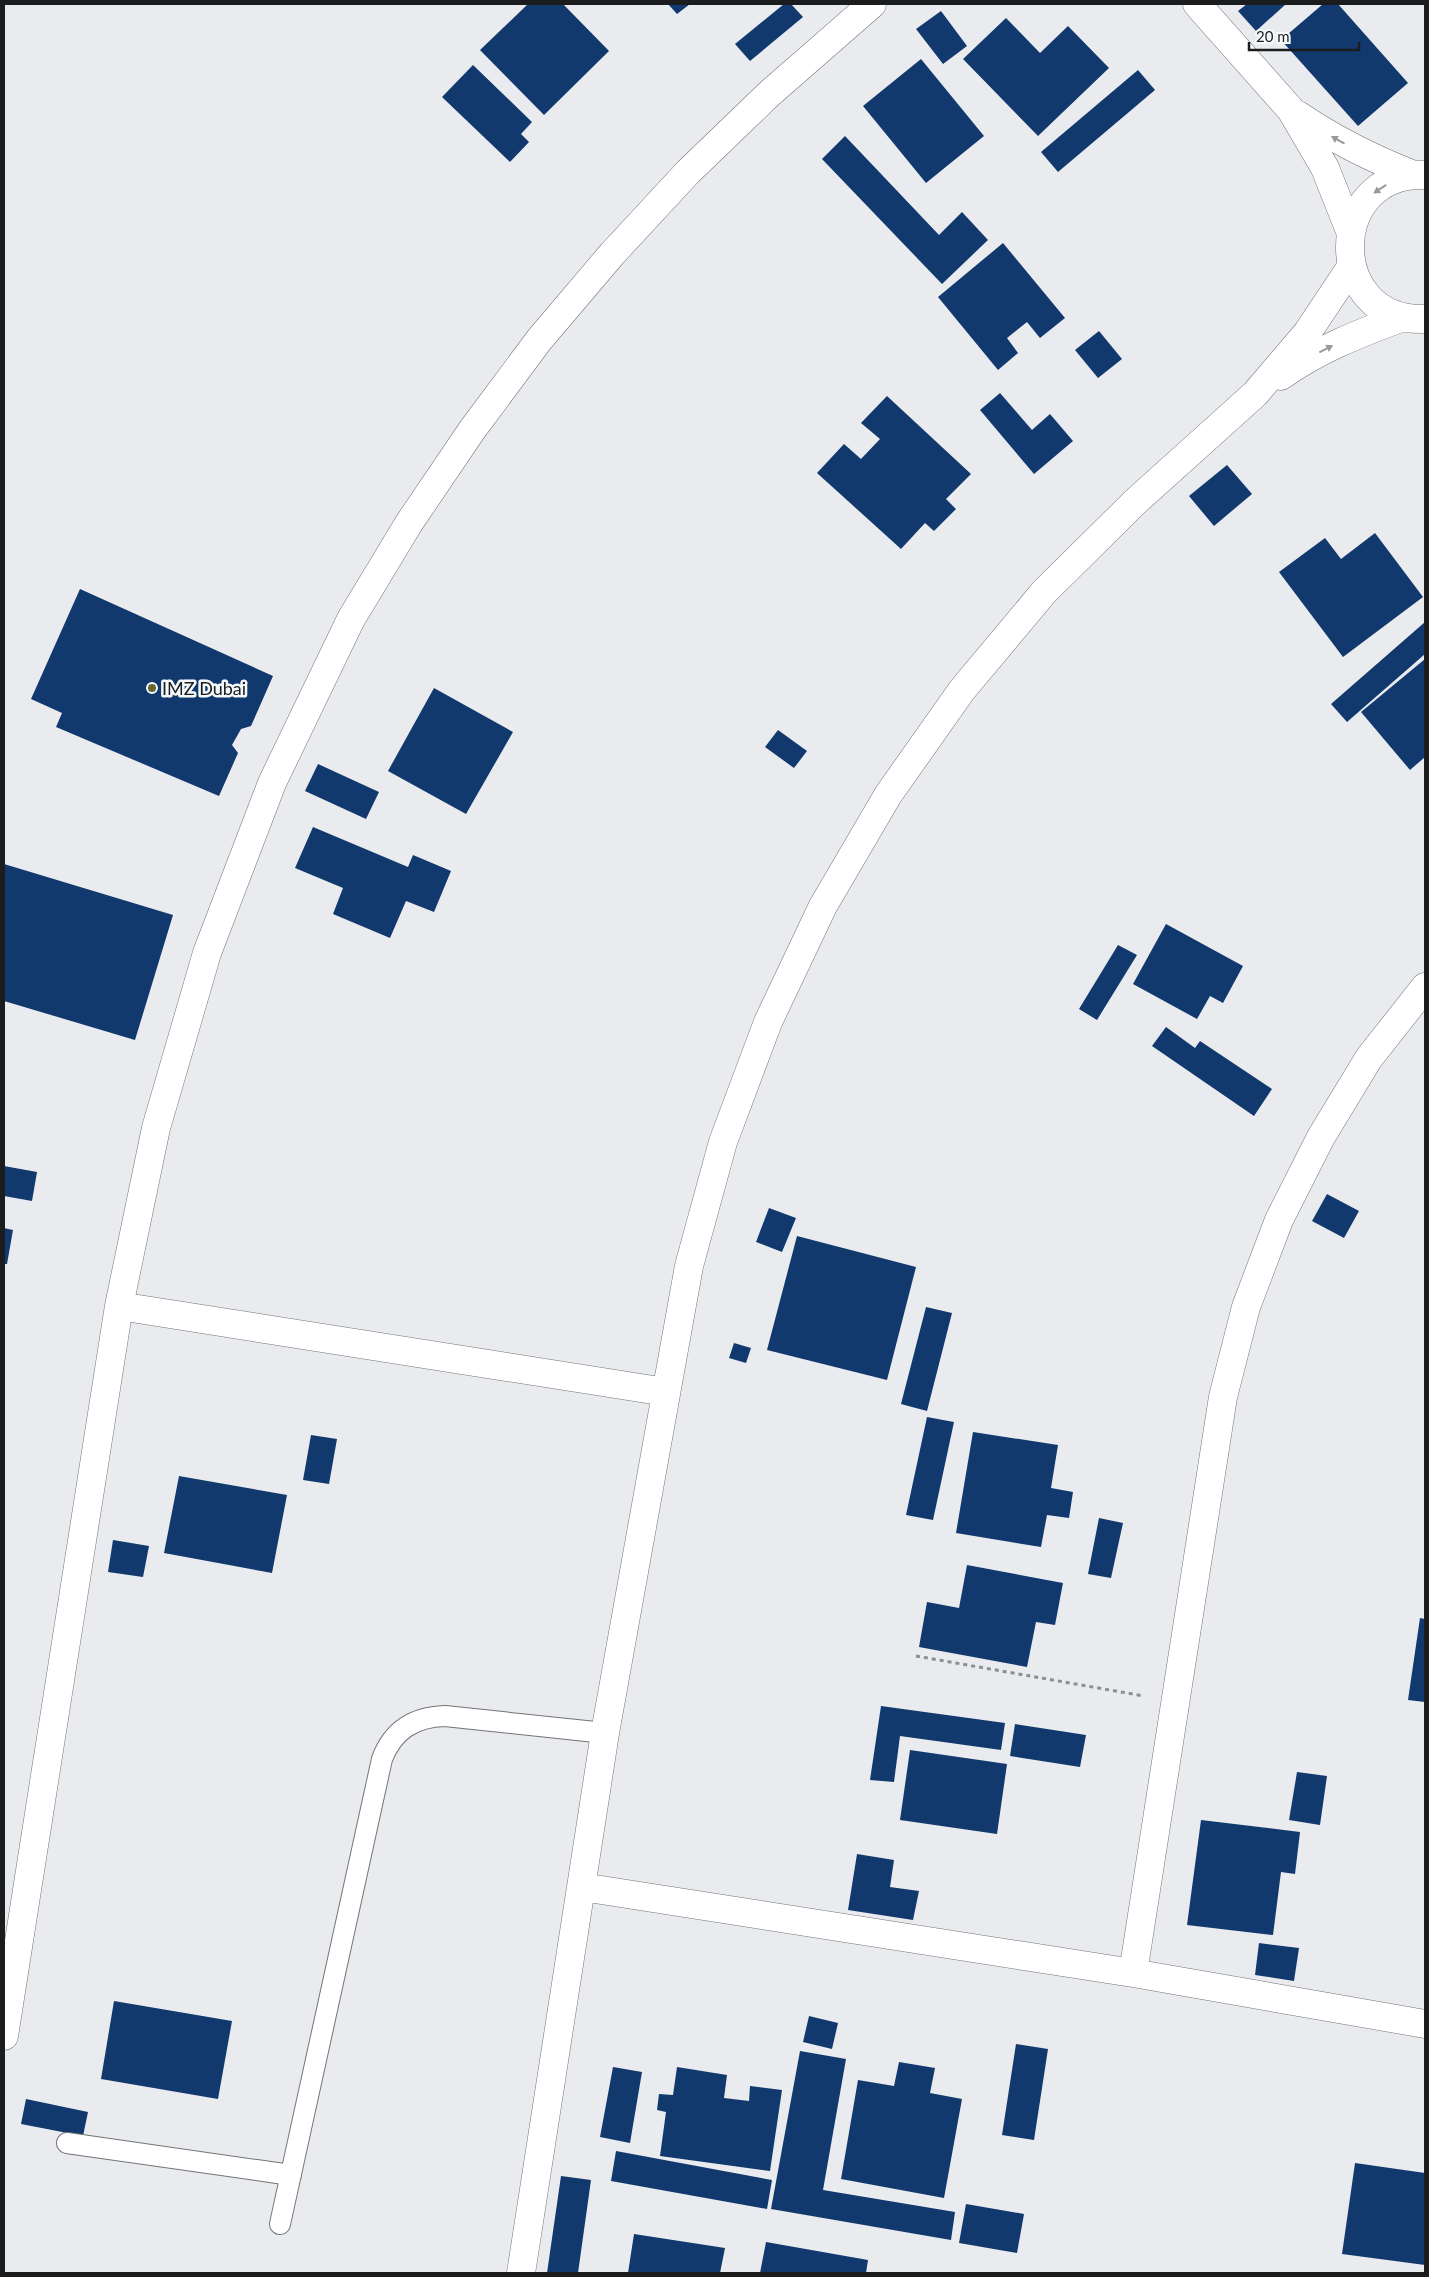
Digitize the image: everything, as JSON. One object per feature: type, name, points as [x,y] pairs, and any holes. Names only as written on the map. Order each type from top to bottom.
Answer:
[{"type":"street","points":[[4,2036],[119,1306],[156,1128],[207,953],[272,783],[351,619],[409,523],[472,430],[540,340],[606,261],[688,172],[769,94],[872,4]]},
{"type":"street","points":[[1197,4],[1291,110],[1325,168],[1350,231]]},
{"type":"street","points":[[1291,110],[1320,130],[1350,147],[1381,162],[1420,175]]},
{"type":"street","points":[[1419,319],[1384,309],[1370,298],[1358,284],[1351,267],[1348,249],[1350,231],[1359,210],[1373,192],[1392,181],[1420,175]]},
{"type":"street","points":[[1255,394],[1306,333],[1351,267]]},
{"type":"street","points":[[521,2273],[605,1733],[690,1266],[727,1133],[768,1022],[823,906],[888,796],[962,690],[1044,592],[1135,502],[1255,394],[1289,370],[1362,332],[1419,319]]},
{"type":"street","points":[[1133,1973],[1222,1397],[1246,1307],[1279,1220],[1321,1137],[1370,1058],[1425,987]]},
{"type":"street","points":[[119,1306],[666,1392]]},
{"type":"street","points":[[582,1887],[1133,1973],[1425,2024]]},
{"type":"lane","points":[[280,2224],[382,1759],[387,1746],[395,1735],[406,1726],[431,1716],[605,1733]]},
{"type":"lane","points":[[67,2143],[291,2176]]},
{"type":"path","points":[[916,1656],[1175,1702]]},
{"type":"building","points":[[528,4],[563,4],[609,51],[544,115],[480,50]]},
{"type":"building","points":[[668,4],[690,4],[677,14]]},
{"type":"building","points":[[784,4],[791,4],[803,17],[750,61],[735,44]]},
{"type":"building","points":[[1247,4],[1286,4],[1256,31],[1238,11]]},
{"type":"building","points":[[1323,4],[1338,4],[1408,83],[1358,126],[1281,40]]},
{"type":"building","points":[[941,11],[967,46],[943,64],[916,29]]},
{"type":"building","points":[[1006,18],[1040,53],[1068,26],[1109,68],[1038,136],[963,59]]},
{"type":"building","points":[[921,59],[984,136],[926,183],[863,106]]},
{"type":"building","points":[[473,65],[532,122],[521,134],[529,142],[510,162],[442,97]]},
{"type":"building","points":[[1138,70],[1155,90],[1058,172],[1041,152]]},
{"type":"building","points":[[845,136],[939,235],[962,212],[988,240],[942,284],[822,159]]},
{"type":"building","points":[[1003,243],[1065,318],[1040,338],[1027,322],[1007,338],[1018,353],[998,370],[938,297]]},
{"type":"building","points":[[1099,331],[1122,359],[1098,378],[1075,350]]},
{"type":"building","points":[[1000,393],[1032,430],[1050,414],[1073,441],[1034,474],[980,410]]},
{"type":"building","points":[[887,396],[971,474],[946,499],[956,509],[934,531],[925,523],[901,549],[817,473],[844,444],[861,459],[880,439],[861,423]]},
{"type":"building","points":[[1227,465],[1252,494],[1214,526],[1189,496]]},
{"type":"building","points":[[1375,533],[1423,597],[1343,657],[1279,572],[1325,538],[1341,559]]},
{"type":"building","name":"IMZ Dubai","points":[[80,589],[273,676],[251,726],[241,729],[232,745],[238,753],[219,796],[56,727],[62,713],[31,699]]},
{"type":"building","points":[[1425,622],[1425,654],[1347,722],[1331,704]]},
{"type":"building","points":[[1425,659],[1425,757],[1410,770],[1361,712]]},
{"type":"building","points":[[434,688],[513,732],[466,814],[388,771]]},
{"type":"building","points":[[778,730],[807,751],[794,768],[765,747]]},
{"type":"building","points":[[318,764],[379,792],[366,819],[305,791]]},
{"type":"building","points":[[313,827],[408,867],[413,855],[451,871],[434,912],[406,901],[390,938],[333,914],[343,888],[295,868]]},
{"type":"building","points":[[4,864],[173,915],[135,1040],[4,1001]]},
{"type":"building","points":[[1166,924],[1243,966],[1223,1003],[1210,996],[1197,1019],[1133,984]]},
{"type":"building","points":[[1118,945],[1137,955],[1097,1020],[1079,1009]]},
{"type":"building","points":[[1166,1027],[1195,1048],[1200,1041],[1272,1089],[1254,1116],[1152,1046]]},
{"type":"building","points":[[4,1166],[37,1172],[32,1201],[4,1196]]},
{"type":"building","points":[[1327,1194],[1359,1211],[1344,1238],[1312,1221]]},
{"type":"building","points":[[769,1208],[796,1218],[782,1252],[756,1242]]},
{"type":"building","points":[[4,1228],[13,1230],[7,1264],[4,1264]]},
{"type":"building","points":[[797,1236],[916,1267],[887,1380],[767,1350]]},
{"type":"building","points":[[926,1307],[952,1313],[927,1411],[901,1404]]},
{"type":"building","points":[[734,1343],[751,1348],[746,1363],[729,1358]]},
{"type":"building","points":[[927,1417],[954,1422],[933,1520],[906,1515]]},
{"type":"building","points":[[973,1432],[1058,1445],[1051,1488],[1073,1492],[1069,1518],[1047,1515],[1041,1547],[956,1533]]},
{"type":"building","points":[[311,1435],[337,1439],[329,1484],[303,1480]]},
{"type":"building","points":[[179,1476],[287,1495],[272,1573],[164,1553]]},
{"type":"building","points":[[1099,1518],[1123,1523],[1111,1578],[1088,1574]]},
{"type":"building","points":[[113,1540],[149,1546],[143,1577],[108,1572]]},
{"type":"building","points":[[967,1565],[1063,1583],[1055,1625],[1036,1622],[1027,1667],[919,1647],[927,1602],[959,1608]]},
{"type":"building","points":[[1420,1618],[1425,1619],[1425,1702],[1408,1700]]},
{"type":"building","points":[[881,1706],[1005,1723],[1001,1750],[900,1736],[894,1782],[870,1780]]},
{"type":"building","points":[[1015,1724],[1086,1735],[1080,1767],[1010,1756]]},
{"type":"building","points":[[910,1750],[1007,1764],[997,1834],[900,1820]]},
{"type":"building","points":[[1297,1772],[1327,1776],[1320,1825],[1289,1820]]},
{"type":"building","points":[[1201,1820],[1300,1832],[1295,1874],[1281,1872],[1273,1935],[1187,1925]]},
{"type":"building","points":[[857,1854],[894,1860],[890,1887],[919,1891],[913,1920],[848,1910]]},
{"type":"building","points":[[1259,1943],[1299,1948],[1294,1981],[1255,1975]]},
{"type":"building","points":[[114,2001],[232,2021],[218,2099],[101,2079]]},
{"type":"building","points":[[809,2016],[838,2023],[832,2049],[803,2042]]},
{"type":"building","points":[[1016,2044],[1048,2049],[1034,2140],[1002,2135]]},
{"type":"building","points":[[800,2051],[846,2059],[823,2190],[955,2212],[951,2240],[771,2209]]},
{"type":"building","points":[[899,2062],[935,2068],[930,2093],[962,2099],[944,2198],[841,2179],[858,2080],[894,2086]]},
{"type":"building","points":[[613,2067],[642,2072],[630,2143],[600,2137]]},
{"type":"building","points":[[677,2067],[727,2075],[724,2098],[749,2101],[750,2086],[782,2090],[770,2171],[660,2156],[666,2112],[657,2110],[659,2094],[673,2095]]},
{"type":"building","points":[[26,2099],[88,2112],[83,2136],[21,2124]]},
{"type":"building","points":[[616,2151],[772,2180],[767,2209],[611,2181]]},
{"type":"building","points":[[1355,2163],[1425,2173],[1425,2265],[1342,2254]]},
{"type":"building","points":[[561,2176],[591,2180],[578,2273],[547,2273]]},
{"type":"building","points":[[966,2204],[1024,2214],[1017,2253],[959,2243]]},
{"type":"building","points":[[634,2234],[725,2248],[720,2273],[628,2273]]},
{"type":"building","points":[[766,2242],[868,2260],[866,2273],[760,2273]]},
{"type":"place","name":"IMZ Dubai","points":[[152,688]]}]
